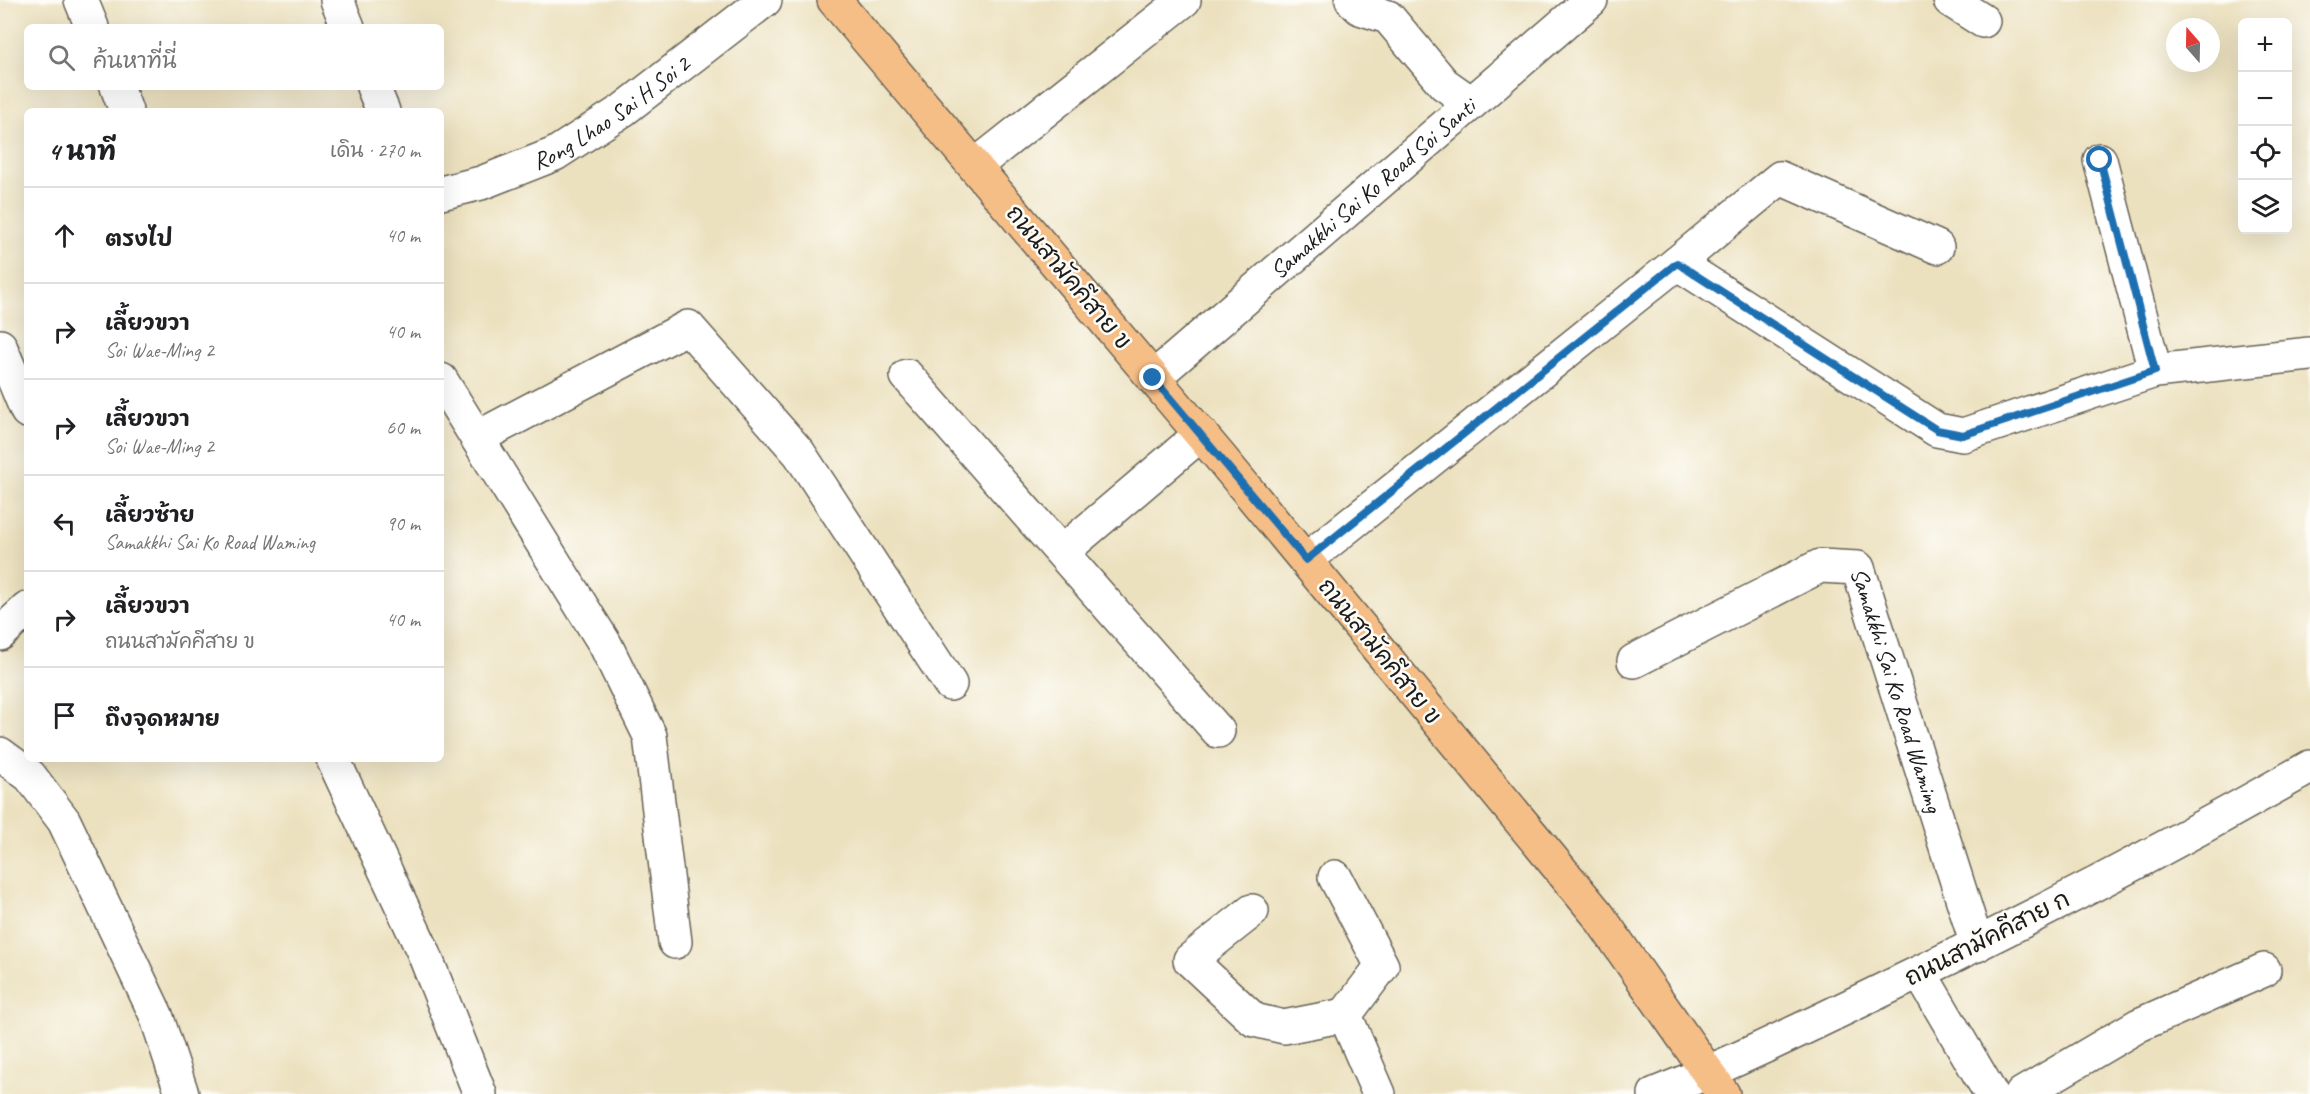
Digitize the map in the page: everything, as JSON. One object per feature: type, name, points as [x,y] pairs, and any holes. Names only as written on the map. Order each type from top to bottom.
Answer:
[{"type":"main road","name":"ถนนสามัคคีสาย ข","points":[[834,0],[1201,434],[1598,915],[1716,1084]]},
{"type":"street","points":[[81,0],[91,24]]},
{"type":"street","points":[[337,0],[347,24]]},
{"type":"street","name":"Rong Lhao Sai H Soi 2","points":[[444,192],[481,183],[555,154],[623,110],[765,0]]},
{"type":"street","points":[[975,166],[1184,0]]},
{"type":"street","points":[[1352,0],[1360,8],[1388,17],[1444,84],[1472,103]]},
{"type":"street","name":"Samakkhi Sai Ko Road Soi Santi","points":[[1153,378],[1591,0]]},
{"type":"street","points":[[1950,0],[1983,21]]},
{"type":"street","points":[[118,90],[125,108]]},
{"type":"street","points":[[374,90],[382,108]]},
{"type":"street","points":[[2100,160],[2155,371]]},
{"type":"street","points":[[1306,560],[1780,178],[1937,247]]},
{"type":"street","points":[[1677,263],[1937,430],[1963,435],[2155,371],[2310,354]]},
{"type":"street","points":[[477,438],[688,327],[799,453],[950,684]]},
{"type":"street","points":[[24,339],[0,346],[24,404]]},
{"type":"street","points":[[907,376],[1218,731]]},
{"type":"street","points":[[444,385],[605,644],[650,736],[675,942]]},
{"type":"street","points":[[1062,552],[1201,434]]},
{"type":"street","name":"Samakkhi Sai Ko Road Wamimg","points":[[1634,661],[1820,566],[1858,568],[1977,945]]},
{"type":"street","points":[[0,634],[24,612]]},
{"type":"street","points":[[0,754],[30,776],[64,821],[156,1015],[182,1094]]},
{"type":"street","points":[[334,762],[423,951],[480,1094]]},
{"type":"street","name":"ถนนสามัคคีสาย ก","points":[[1655,1094],[1716,1084],[1920,973],[2240,807],[2310,767]]},
{"type":"street","points":[[1252,910],[1191,960],[1254,1020],[1284,1028],[1345,1015],[1382,966],[1335,877]]},
{"type":"street","points":[[2022,1094],[2139,1025],[2264,970]]},
{"type":"street","points":[[1920,973],[1991,1094]]},
{"type":"street","points":[[1345,1015],[1379,1094]]},
{"type":"route","points":[[1153,378],[1306,560],[1677,263],[1937,430],[1963,435],[2155,371],[2100,160]]}]
